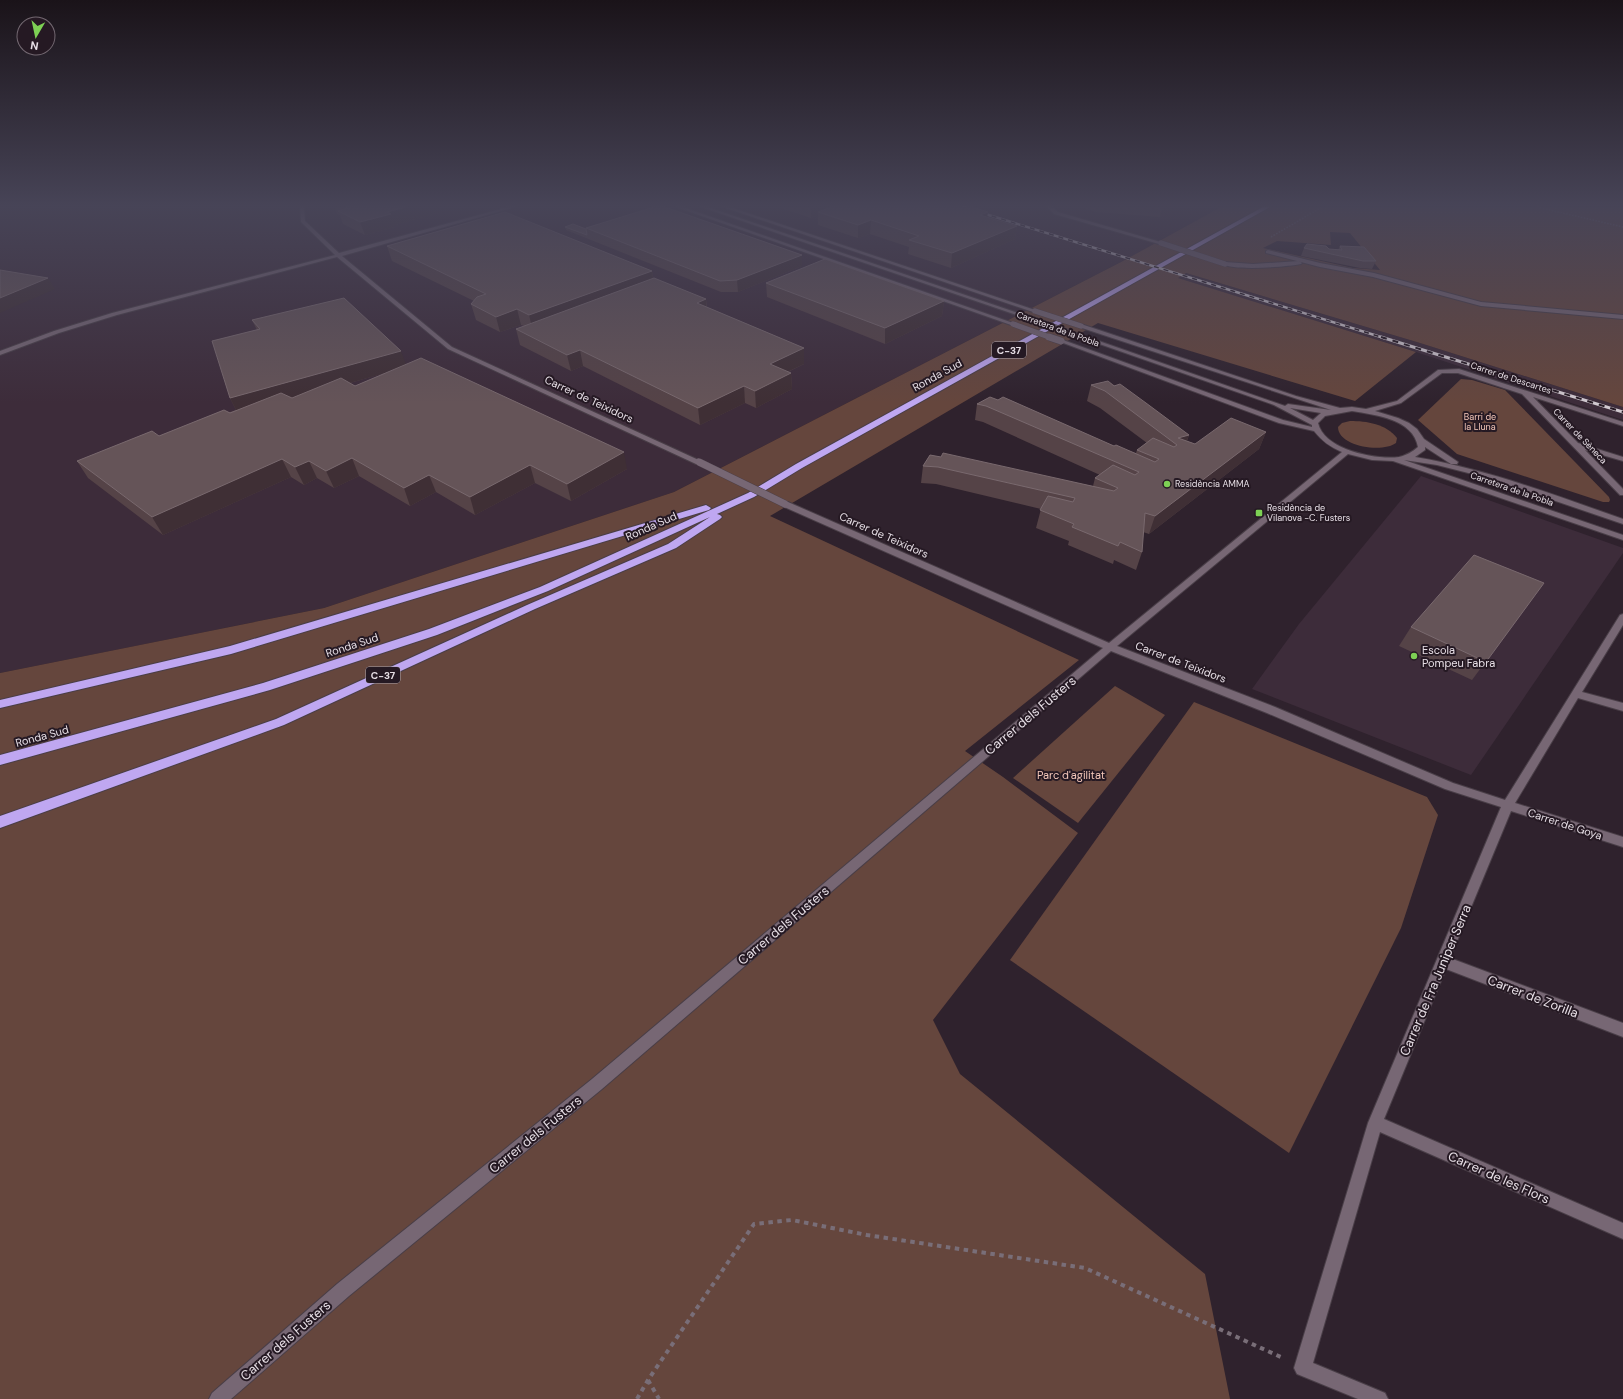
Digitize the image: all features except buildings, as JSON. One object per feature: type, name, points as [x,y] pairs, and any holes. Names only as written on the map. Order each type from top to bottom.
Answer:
[{"type":"highway","name":"Ronda Sud","points":[[0,760],[266,687],[433,632],[544,589],[751,495],[799,466],[1149,272]]},
{"type":"highway","name":"C-37","points":[[0,704],[231,650],[751,495]]},
{"type":"highway","name":"C-37","points":[[0,822],[280,722],[530,607],[672,546],[751,495]]},
{"type":"street","points":[[0,353],[27,342],[141,307],[276,272]]},
{"type":"street","name":"Carrer de Teixidors","points":[[359,272],[450,348],[699,462],[785,504],[1110,647],[1271,710],[1449,786],[1508,805]]},
{"type":"street","name":"Carretera de la Pobla","points":[[865,272],[1061,341],[1281,422],[1316,427]]},
{"type":"street","name":"Carretera de la Pobla","points":[[895,272],[1276,404],[1326,412],[1338,410]]},
{"type":"street","name":"Carretera de la Pobla","points":[[920,272],[1294,397],[1338,410]]},
{"type":"street","points":[[1360,272],[1481,304],[1623,317]]},
{"type":"street","name":"Carrer de Descartes","points":[[1368,411],[1399,411],[1440,372],[1459,371],[1623,424]]},
{"type":"street","name":"Carrer de Sèneca","points":[[1524,392],[1623,493]]},
{"type":"street","name":"Carretera de la Pobla","points":[[1276,404],[1316,427]]},
{"type":"street","points":[[1338,410],[1368,411]]},
{"type":"street","name":"Carretera de la Pobla","points":[[1368,411],[1399,411],[1422,441],[1442,455],[1468,469]]},
{"type":"street","points":[[1326,412],[1318,417],[1316,427],[1323,438],[1347,451],[1368,457],[1394,459]]},
{"type":"street","points":[[1407,458],[1417,454],[1422,448],[1422,441]]},
{"type":"street","points":[[1576,444],[1623,459]]},
{"type":"street","name":"Carrer dels Fusters","points":[[218,1399],[343,1290],[597,1084],[1110,647],[1347,451]]},
{"type":"street","name":"Carretera de la Pobla","points":[[1394,459],[1407,458],[1438,462],[1468,469],[1623,522]]},
{"type":"street","name":"Carretera de la Pobla","points":[[1394,459],[1623,538]]},
{"type":"street","name":"Carrer de Fra Juniper Serra","points":[[1303,1368],[1375,1123],[1508,805],[1623,617]]},
{"type":"street","points":[[1576,694],[1623,708]]},
{"type":"street","name":"Carrer de Goya","points":[[1508,805],[1623,842]]},
{"type":"street","name":"Carrer de Zorilla","points":[[1442,961],[1623,1030]]},
{"type":"street","name":"Carrer de les Flors","points":[[1375,1123],[1623,1232]]},
{"type":"street","points":[[1303,1368],[1379,1399]]},
{"type":"path","points":[[637,1399],[648,1380],[754,1224],[792,1220],[867,1235],[1085,1268],[1303,1368]]},
{"type":"path","points":[[648,1380],[659,1399]]},
{"type":"shaded area","points":[[0,272],[1101,272],[674,492],[324,608],[0,673]]},
{"type":"shaded area","points":[[1186,273],[1420,343],[1623,407],[1623,420],[1416,352],[1177,278]]},
{"type":"shaded area","name":"Escola Pompeu Fabra","points":[[1421,476],[1623,548],[1623,553],[1471,775],[1252,689],[1299,624]]},
{"type":"green space","points":[[1101,272],[1623,272],[1623,407],[1420,343],[1186,273],[1178,278],[1416,352],[1355,401],[1098,323],[770,516],[1079,660],[965,751],[1003,777],[1078,833],[933,1020],[960,1074],[1205,1274],[1230,1399],[0,1399],[0,673],[324,608],[674,492]]},
{"type":"green space","name":"Barri de la Lluna","points":[[1461,379],[1472,380],[1505,390],[1609,497],[1609,502],[1603,502],[1457,454],[1418,420]]},
{"type":"green space","points":[[1350,421],[1382,426],[1393,433],[1397,438],[1396,443],[1381,448],[1372,448],[1353,443],[1345,439],[1340,434],[1338,427],[1342,423]]},
{"type":"green space","name":"Parc d'agilitat","points":[[1115,686],[1165,715],[1078,823],[1013,778]]},
{"type":"green space","points":[[1194,702],[1427,797],[1438,815],[1401,928],[1289,1153],[1010,960]]},
{"type":"railway","points":[[1173,272],[1384,338]]},
{"type":"railway","points":[[1381,337],[1623,412]]},
{"type":"place","name":"Residència AMMA","points":[[1167,484]]},
{"type":"place","name":"Residència de Vilanova -C. Fusters","points":[[1259,513]]},
{"type":"place","name":"Escola Pompeu Fabra","points":[[1414,656]]}]
